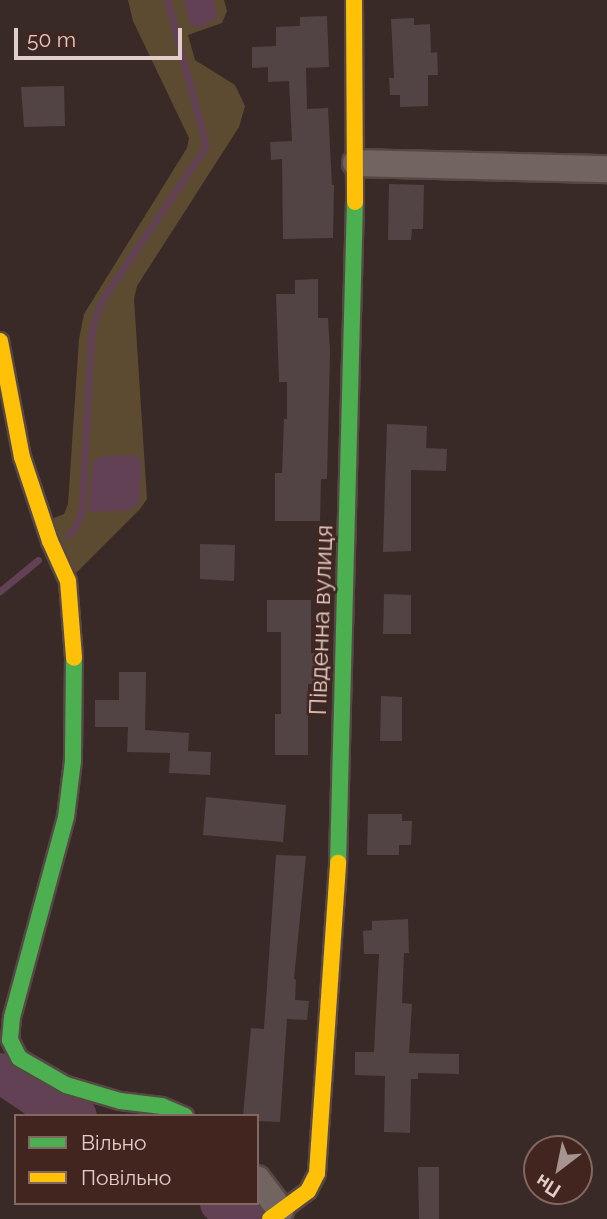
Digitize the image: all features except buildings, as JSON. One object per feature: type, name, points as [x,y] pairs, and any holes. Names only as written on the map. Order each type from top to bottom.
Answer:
[{"type":"street","name":"Південна вулиця","points":[[275,1214],[308,1191],[317,1173],[320,1151],[337,887],[356,163],[354,0]]},
{"type":"street","points":[[356,163],[607,169]]},
{"type":"street","points":[[0,341],[22,457],[50,541],[68,581],[73,616],[75,673],[74,743],[66,817],[12,1017],[10,1040],[19,1058],[57,1081],[100,1096],[162,1107],[180,1114]]},
{"type":"street","points":[[259,1183],[275,1214]]},
{"type":"shaded area","points":[[128,0],[224,0],[227,11],[222,23],[188,35],[195,60],[235,85],[245,106],[239,127],[137,286],[134,299],[147,499],[68,581],[44,522],[64,514],[68,504],[79,339],[84,314],[187,148],[189,138],[133,21]]},
{"type":"shaded area","points":[[184,0],[214,0],[217,18],[200,28],[195,27],[189,23]]},
{"type":"shaded area","points":[[137,455],[142,462],[139,504],[129,510],[92,512],[88,509],[93,461],[103,456]]},
{"type":"waterway","points":[[68,536],[79,520],[82,507],[91,336],[96,316],[102,300],[206,146],[167,0]]},
{"type":"waterway","points":[[0,591],[38,560]]},
{"type":"waterway","points":[[0,1073],[36,1097],[73,1114]]},
{"type":"waterway","points":[[224,1205],[252,1219]]},
{"type":"traffic: fast","points":[[338,863],[355,202]]},
{"type":"traffic: fast","points":[[74,658],[73,761],[66,817],[12,1017],[10,1040],[19,1058],[66,1085],[120,1101],[162,1106],[180,1114]]},
{"type":"traffic: slow","points":[[354,0],[355,202]]},
{"type":"traffic: slow","points":[[0,341],[22,457],[50,541],[68,581],[74,658]]},
{"type":"traffic: slow","points":[[270,1219],[308,1191],[317,1173],[338,863]]}]
